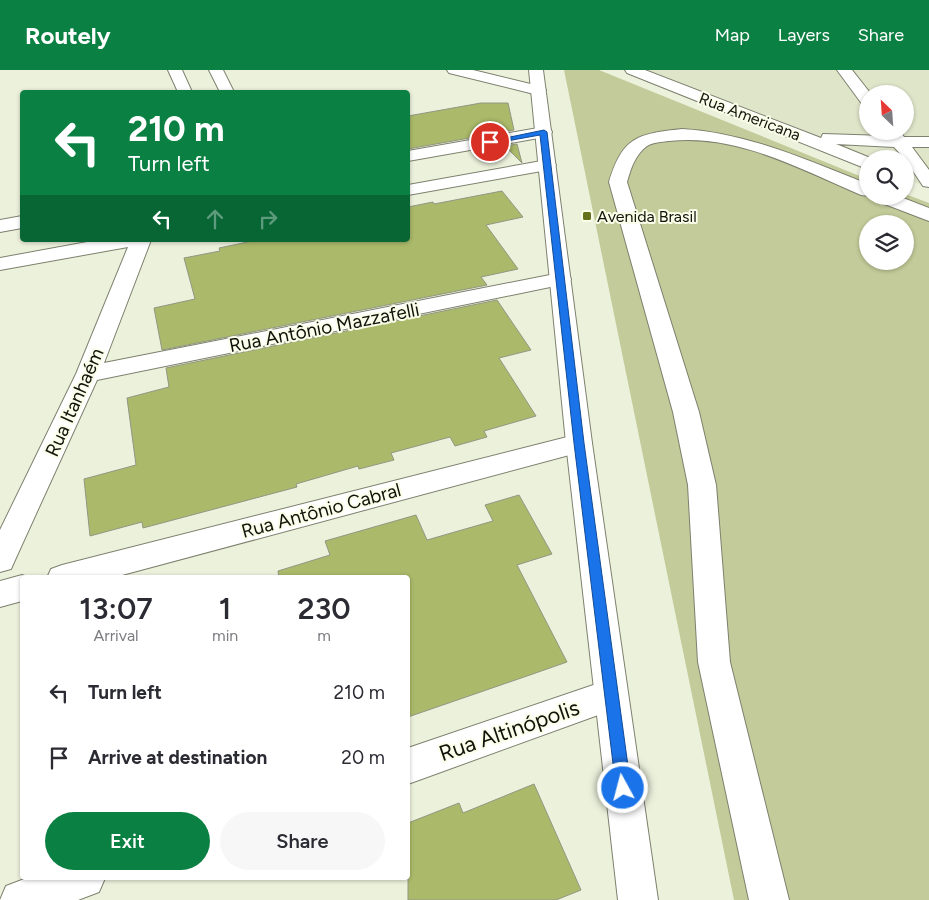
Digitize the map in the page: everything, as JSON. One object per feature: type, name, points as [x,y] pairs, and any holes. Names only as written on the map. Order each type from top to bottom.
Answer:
[{"type":"street","points":[[175,70],[184,90]]},
{"type":"street","points":[[216,70],[226,90]]},
{"type":"street","points":[[454,70],[538,90]]},
{"type":"street","points":[[536,70],[579,443],[638,900]]},
{"type":"street","name":"Rua Americana","points":[[632,70],[859,159]]},
{"type":"street","points":[[844,70],[859,89]]},
{"type":"street","points":[[413,155],[544,132]]},
{"type":"street","points":[[769,900],[714,662],[702,485],[686,412],[618,182],[624,158],[641,141],[676,133],[715,136],[757,148],[859,188]]},
{"type":"street","points":[[795,134],[847,141],[859,140]]},
{"type":"street","points":[[897,140],[929,182]]},
{"type":"street","points":[[914,140],[929,142]]},
{"type":"street","points":[[413,155],[432,160],[440,167],[441,176],[431,185]]},
{"type":"street","points":[[410,190],[547,165]]},
{"type":"street","points":[[914,182],[929,188]]},
{"type":"street","points":[[904,205],[929,215]]},
{"type":"street","points":[[0,226],[20,222]]},
{"type":"street","points":[[0,264],[120,242]]},
{"type":"street","name":"Rua Itanhaém","points":[[0,560],[88,374],[140,242]]},
{"type":"street","name":"Rua Antônio Mazzafelli","points":[[88,374],[560,279]]},
{"type":"street","name":"Rua Antônio Cabral","points":[[73,575],[579,443]]},
{"type":"street","points":[[0,594],[20,589]]},
{"type":"street","name":"Rua Altinópolis","points":[[410,765],[612,695]]},
{"type":"street","points":[[20,900],[79,880]]},
{"type":"shaded area","points":[[632,70],[929,70],[929,188],[914,182],[914,150],[859,150],[859,156]]},
{"type":"green space","points":[[564,70],[599,70],[859,176],[859,205],[914,205],[914,197],[929,203],[929,900],[734,900]]},
{"type":"building","points":[[481,103],[508,103],[514,130],[410,149],[410,116]]},
{"type":"building","points":[[517,144],[522,163],[505,146]]},
{"type":"building","points":[[502,191],[523,217],[486,225],[518,269],[481,277],[487,285],[162,350],[154,308],[195,299],[184,258],[220,251],[219,248],[248,242],[410,242],[410,207],[433,202],[434,204]]},
{"type":"building","points":[[497,300],[531,350],[499,358],[536,416],[484,431],[487,437],[455,446],[450,437],[391,453],[394,460],[359,469],[358,466],[296,484],[297,487],[143,528],[142,522],[90,536],[84,479],[136,465],[127,398],[169,387],[166,368]]},
{"type":"building","points":[[519,495],[552,554],[517,565],[567,662],[410,716],[410,575],[279,575],[278,571],[330,555],[325,541],[416,515],[427,540],[493,521],[485,505]]},
{"type":"building","points":[[534,784],[581,890],[556,900],[408,900],[410,822],[459,803],[463,813]]},
{"type":"place","name":"Avenida Brasil","points":[[587,216]]},
{"type":"route","points":[[490,142],[544,132],[579,443],[623,788]]}]
